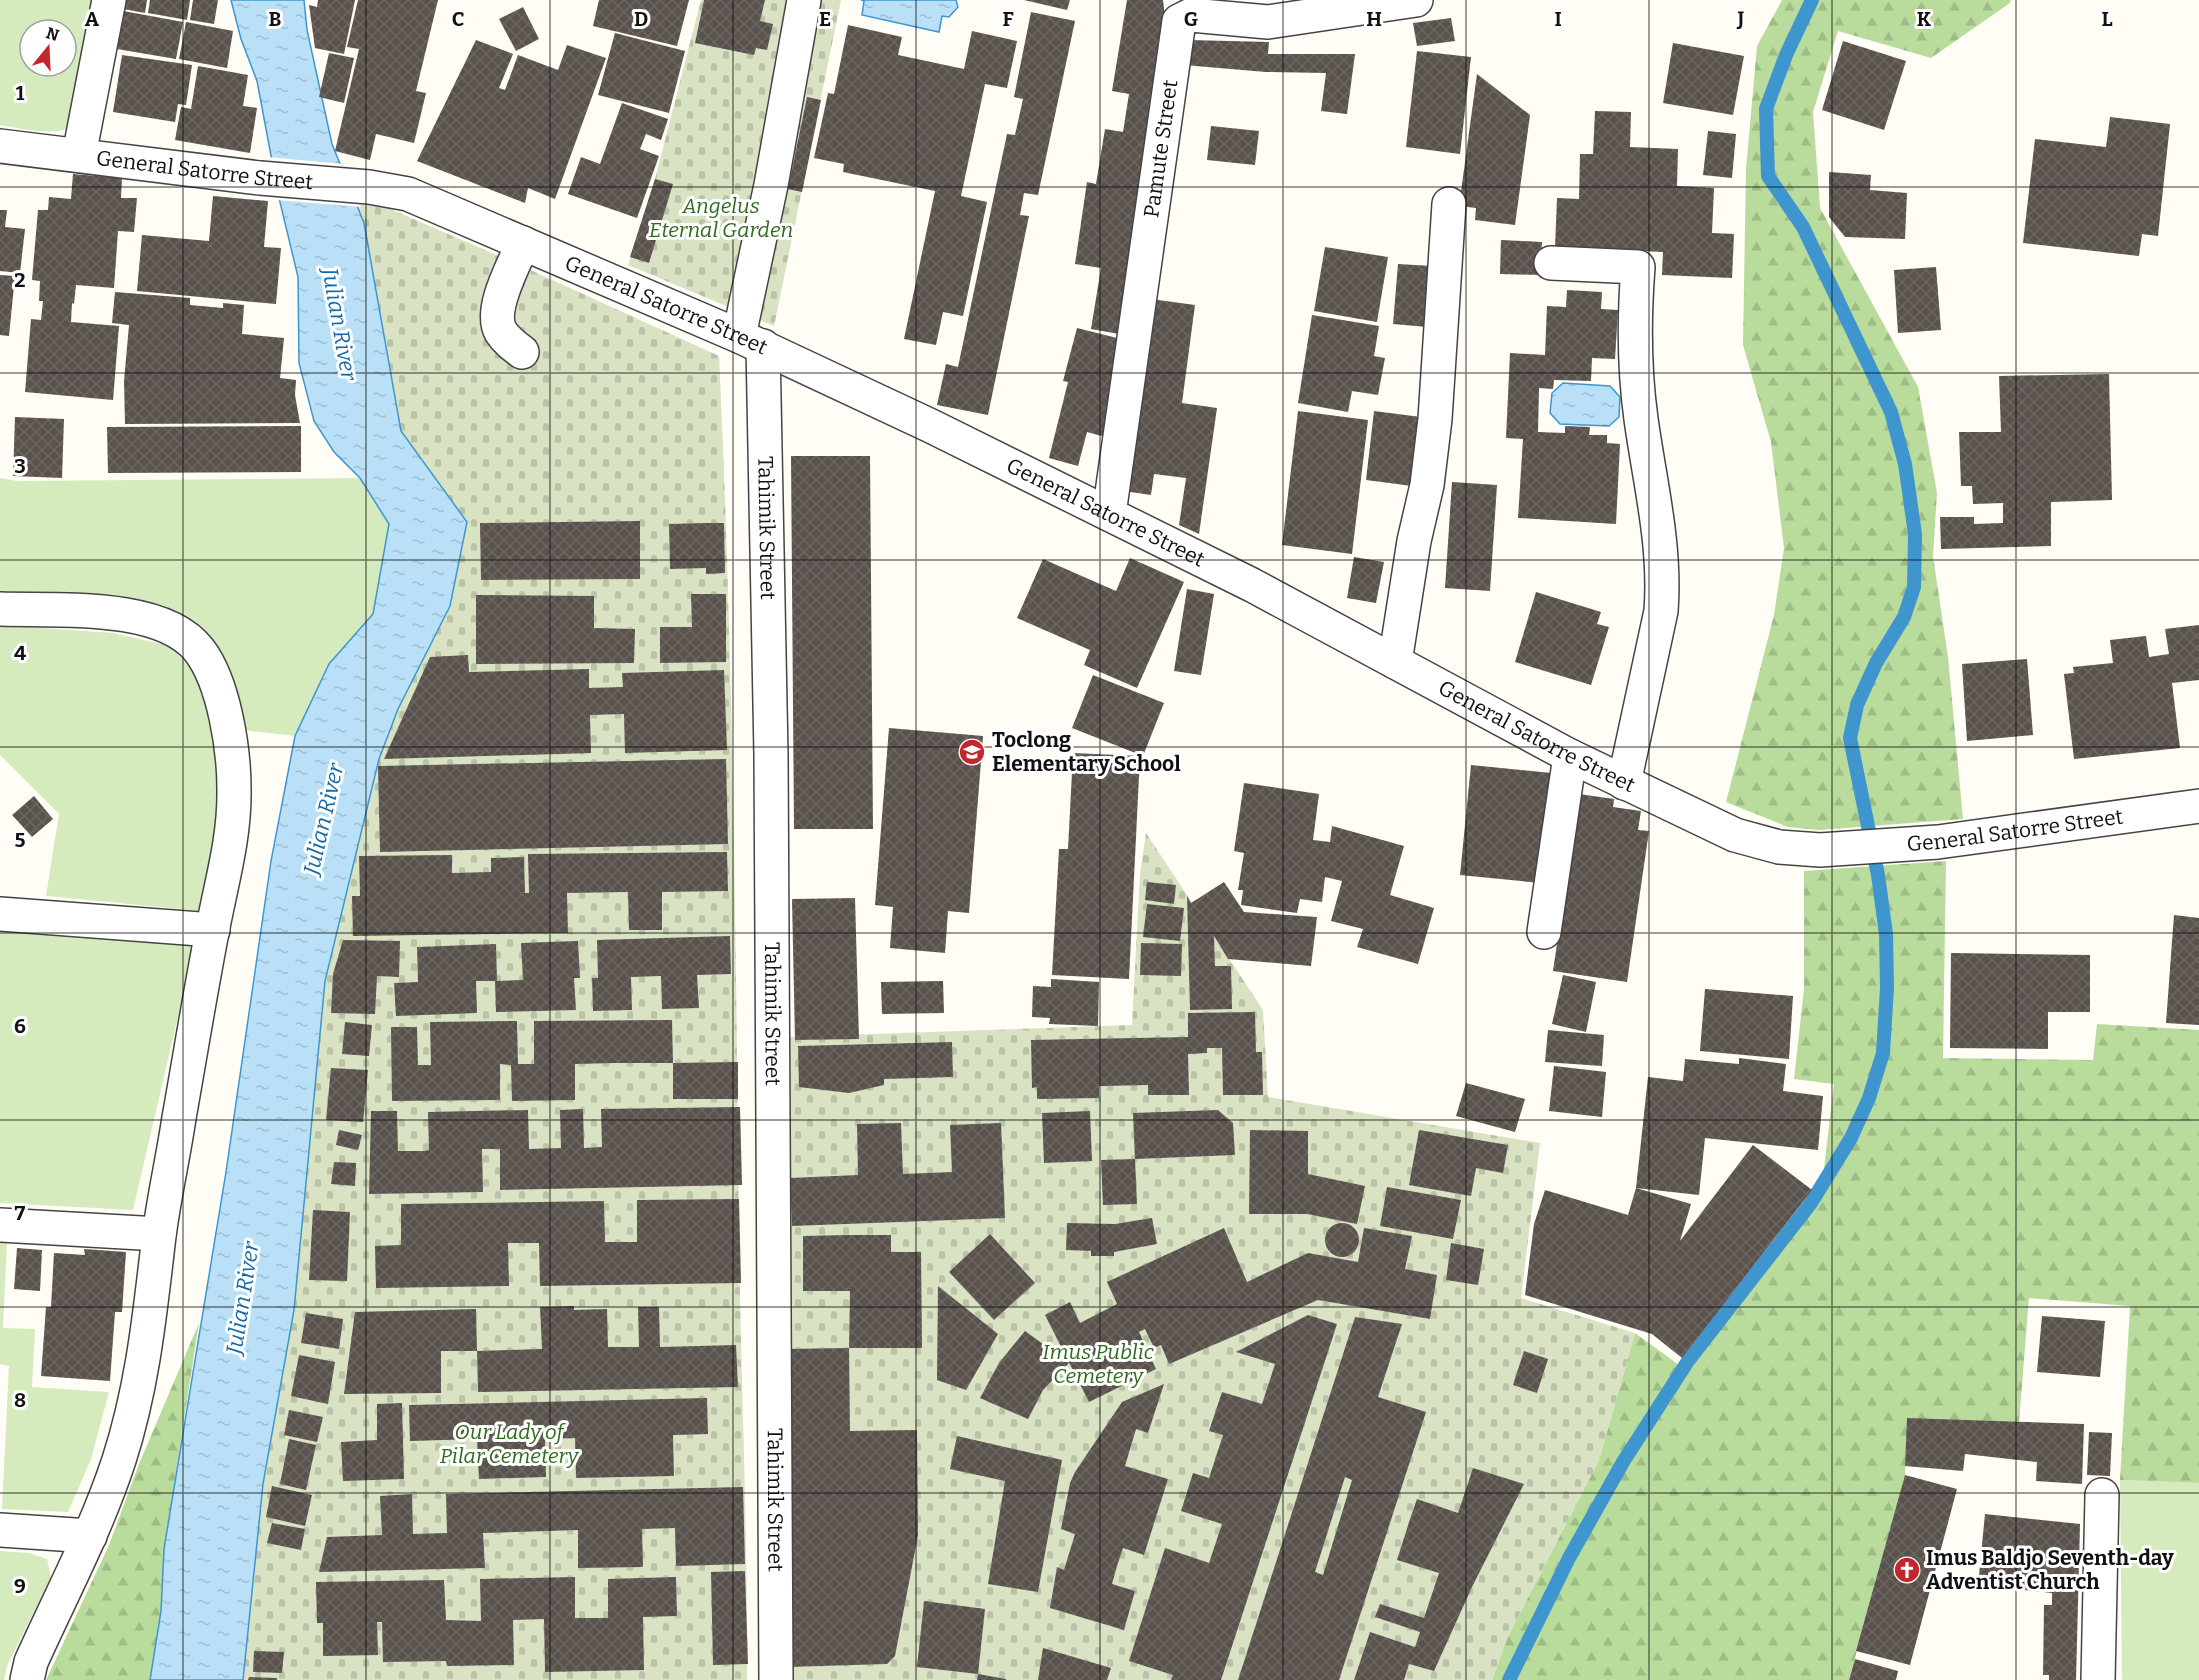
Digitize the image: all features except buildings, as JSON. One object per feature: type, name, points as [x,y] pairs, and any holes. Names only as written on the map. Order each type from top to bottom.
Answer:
[{"type":"street","points":[[79,155],[109,0]]},
{"type":"street","name":"Tahimik Street","points":[[776,1680],[771,755],[751,341],[773,173],[804,0]]},
{"type":"street","name":"Pamute Street","points":[[1109,514],[1179,21],[1191,15],[1269,22],[1416,0]]},
{"type":"street","name":"General Satorre Street","points":[[0,146],[260,177],[369,187],[408,194],[751,341],[1252,585],[1570,756],[1735,835],[1779,847],[1820,850],[1938,842],[2199,806]]},
{"type":"street","points":[[1395,662],[1414,541],[1427,485],[1435,419],[1449,204]]},
{"type":"street","points":[[522,352],[501,332],[497,318],[498,306],[523,243]]},
{"type":"street","points":[[1551,263],[1638,267],[1635,366],[1663,554],[1663,582],[1662,611],[1624,783]]},
{"type":"street","points":[[0,609],[110,614],[143,618],[175,630],[198,649],[217,684],[230,743],[234,787],[233,838],[213,930],[159,1234],[141,1383],[119,1460],[90,1536],[31,1662],[27,1680]]},
{"type":"street","points":[[1545,932],[1570,756]]},
{"type":"street","points":[[0,914],[213,930]]},
{"type":"street","points":[[0,1225],[159,1234]]},
{"type":"street","points":[[2098,1680],[2102,1495]]},
{"type":"street","points":[[0,1530],[90,1536]]},
{"type":"green space","points":[[0,0],[99,0],[73,127],[55,131],[27,130],[0,125]]},
{"type":"green space","name":"Angelus Eternal Garden","points":[[701,0],[841,0],[774,326],[628,265],[655,179]]},
{"type":"green space","points":[[1782,0],[2011,0],[2010,3],[1931,58],[1838,31],[1813,112],[1820,208],[1918,387],[1937,493],[1933,556],[1948,657],[1963,819],[1819,830],[1788,827],[1726,802],[1774,615],[1784,548],[1771,442],[1743,345],[1746,169],[1757,46]]},
{"type":"green space","name":"Our Lady of Pilar Cemetery","points":[[356,204],[388,208],[719,356],[728,577],[733,798],[747,1680],[243,1680],[263,1484],[294,1310],[325,981],[379,759],[467,522],[401,431],[364,223]]},
{"type":"green space","points":[[0,478],[17,481],[360,478],[389,524],[373,614],[329,664],[295,736],[243,730],[214,648],[0,598]]},
{"type":"green space","points":[[0,625],[113,633],[170,646],[202,681],[221,752],[219,817],[202,911],[46,896],[59,814],[0,755]]},
{"type":"green space","name":"Imus Public Cemetery","points":[[1146,833],[1263,1010],[1268,1097],[1540,1143],[1521,1298],[1635,1333],[1599,1460],[1508,1636],[1492,1680],[784,1680],[786,1037],[1132,1025],[1140,874]]},
{"type":"green space","points":[[1946,861],[1943,1058],[2093,1060],[2097,1024],[2199,1030],[2199,1483],[2120,1480],[2130,1306],[2029,1298],[2019,1422],[1908,1419],[1905,1475],[1849,1680],[1492,1680],[1508,1636],[1599,1460],[1635,1333],[1686,1370],[1820,1202],[1834,1084],[1794,1079],[1804,989],[1804,871]]},
{"type":"green space","points":[[0,932],[195,943],[133,1210],[0,1203]]},
{"type":"green space","points":[[0,1243],[7,1243],[3,1328],[35,1329],[32,1387],[109,1392],[91,1459],[68,1512],[2,1509],[9,1366],[0,1364]]},
{"type":"green space","points":[[199,1323],[164,1549],[161,1611],[150,1680],[46,1680],[109,1545],[139,1464]]},
{"type":"green space","points":[[2120,1480],[2199,1483],[2199,1680],[2122,1680]]},
{"type":"green space","points":[[0,1551],[29,1553],[47,1559],[51,1577],[7,1666],[4,1680],[0,1680]]},
{"type":"water","name":"Julian River","points":[[231,0],[304,0],[307,30],[332,144],[364,223],[401,431],[467,522],[450,606],[398,709],[379,759],[325,981],[294,1310],[263,1484],[243,1680],[150,1680],[161,1611],[164,1549],[226,1172],[271,861],[295,736],[329,664],[373,614],[389,524],[360,478],[334,452],[314,421],[299,363],[298,277],[279,198],[257,81],[241,39]]},
{"type":"water","points":[[861,0],[956,0],[958,7],[949,17],[942,16],[939,32],[862,15],[864,1]]},
{"type":"water","points":[[1563,383],[1610,386],[1620,397],[1619,417],[1609,426],[1560,424],[1550,413],[1552,393]]},
{"type":"pier","points":[[268,157],[344,164],[361,207],[276,200]]},
{"type":"waterway","points":[[1509,1680],[1569,1558],[1623,1462],[1688,1361],[1811,1203],[1851,1138],[1869,1098],[1883,1053],[1887,988],[1886,934],[1878,875],[1850,738],[1857,705],[1876,663],[1904,617],[1914,587],[1915,534],[1905,464],[1891,412],[1803,227],[1768,176],[1766,109],[1786,55],[1812,0]]},
{"type":"place","name":"Toclong Elementary School","points":[[972,752]]},
{"type":"place","name":"Imus Baldjo Seventh-day Adventist Church","points":[[1907,1570]]}]
